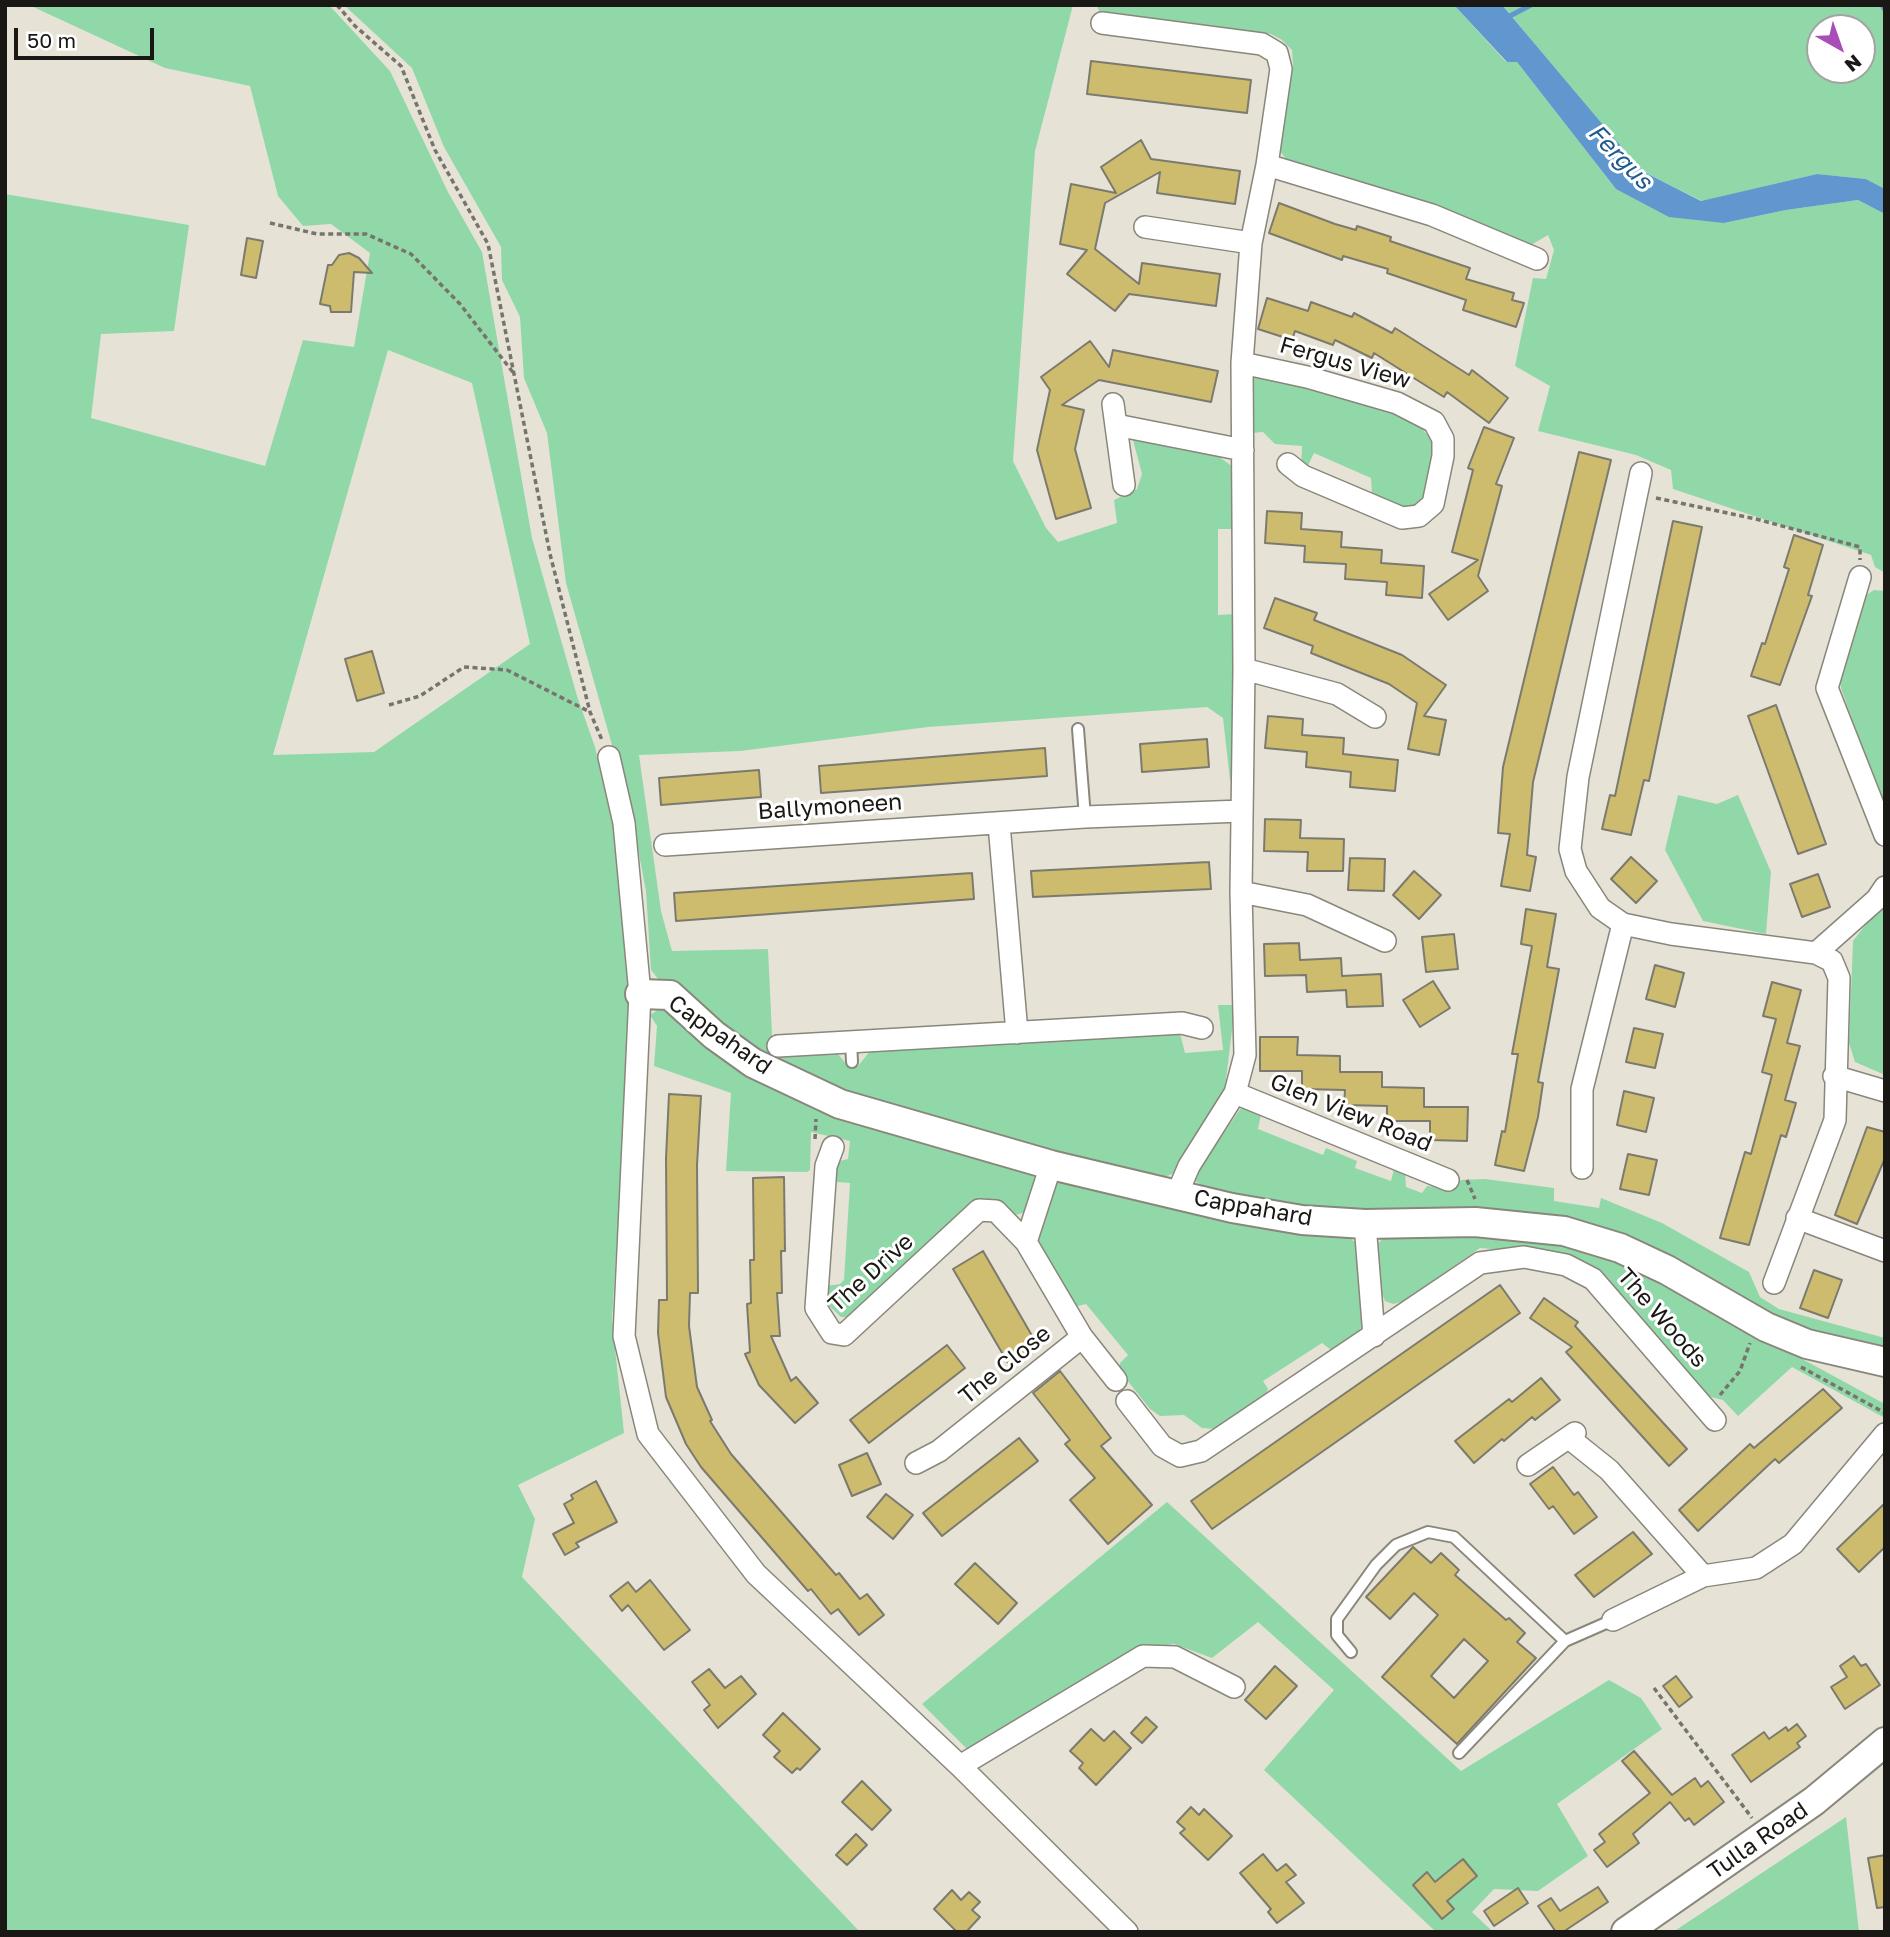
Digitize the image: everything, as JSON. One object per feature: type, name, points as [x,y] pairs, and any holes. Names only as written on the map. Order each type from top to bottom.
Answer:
[{"type":"main road","name":"Cappahard","points":[[640,994],[670,995],[714,1035],[753,1063],[829,1100],[1051,1164],[1302,1220],[1365,1224],[1475,1222],[1564,1231],[1620,1248],[1667,1270],[1766,1326],[1807,1344],[1885,1362]]},
{"type":"main road","name":"Tulla Road","points":[[1626,1932],[1814,1801],[1885,1742]]},
{"type":"street","points":[[1102,23],[1262,44],[1277,53],[1281,69],[1267,165],[1251,243],[1242,363],[1244,669],[1241,892],[1245,1055],[1235,1094],[1189,1166],[1177,1194]]},
{"type":"street","points":[[1267,165],[1432,215],[1536,259]]},
{"type":"street","points":[[1145,227],[1251,243]]},
{"type":"street","name":"Fergus View","points":[[1242,363],[1307,377],[1397,403],[1434,422],[1444,439],[1433,505],[1419,516],[1402,518],[1303,476],[1288,464]]},
{"type":"street","points":[[1124,485],[1114,415],[1243,450]]},
{"type":"street","points":[[1641,473],[1578,778],[1570,849],[1576,871],[1600,908],[1623,924],[1671,934],[1816,953],[1832,961],[1839,978],[1834,1076],[1835,1120],[1774,1283]]},
{"type":"street","points":[[1860,577],[1827,688],[1885,835]]},
{"type":"street","points":[[1244,669],[1337,694],[1375,717]]},
{"type":"street","points":[[609,757],[624,823],[640,994],[624,1336],[648,1434],[756,1574],[960,1766],[1127,1932]]},
{"type":"street","name":"Ballymoneen","points":[[665,845],[1085,817],[1241,811]]},
{"type":"street","points":[[999,824],[1017,1033]]},
{"type":"street","points":[[1816,953],[1877,899],[1885,887]]},
{"type":"street","points":[[1241,892],[1307,905],[1385,940]]},
{"type":"street","points":[[1581,1168],[1582,1089],[1623,924]]},
{"type":"street","points":[[778,1046],[851,1052],[1017,1033],[1182,1023],[1202,1028]]},
{"type":"street","points":[[1834,1076],[1885,1091]]},
{"type":"street","name":"Glen View Road","points":[[1235,1094],[1448,1180]]},
{"type":"street","name":"The Drive","points":[[833,1147],[826,1166],[816,1287],[816,1308],[832,1333],[844,1335],[854,1327],[979,1210],[996,1211],[1026,1242]]},
{"type":"street","points":[[1051,1164],[1026,1242],[1082,1337]]},
{"type":"street","points":[[1797,1218],[1885,1251]]},
{"type":"street","points":[[1365,1224],[1374,1336]]},
{"type":"street","name":"The Woods","points":[[1127,1401],[1162,1446],[1180,1455],[1202,1451],[1480,1263],[1524,1257],[1566,1265],[1592,1279],[1710,1414]]},
{"type":"street","name":"The Close","points":[[916,1463],[939,1451],[1082,1337],[1116,1380]]},
{"type":"street","points":[[1613,1620],[1703,1576],[1756,1568],[1793,1544],[1885,1434]]},
{"type":"street","points":[[1528,1465],[1572,1436],[1609,1470],[1703,1576]]},
{"type":"street","points":[[960,1766],[1143,1656],[1175,1657],[1234,1686]]},
{"type":"lane","points":[[1078,729],[1085,817]]},
{"type":"lane","points":[[1351,1652],[1337,1635],[1338,1619],[1377,1565],[1396,1545],[1428,1532],[1454,1537],[1565,1641]]},
{"type":"lane","points":[[1459,1753],[1565,1641],[1613,1620]]},
{"type":"path","points":[[337,5],[355,26],[401,66],[435,150],[488,244],[550,554],[590,712],[609,757]]},
{"type":"path","points":[[270,223],[317,234],[366,234],[411,254],[460,304],[515,376]]},
{"type":"path","points":[[1637,494],[1756,519],[1860,547],[1860,577]]},
{"type":"path","points":[[389,705],[420,696],[464,667],[507,670],[590,712]]},
{"type":"path","points":[[1462,1203],[1476,1202]]},
{"type":"path","points":[[1710,1414],[1740,1371],[1750,1343]]},
{"type":"path","points":[[1654,1688],[1765,1836]]},
{"type":"green space","points":[[29,5],[329,5],[390,71],[448,192],[482,252],[532,538],[577,696],[595,747],[629,899],[634,954],[612,1320],[624,1433],[518,1485],[535,1519],[522,1577],[860,1932],[5,1932],[5,194],[189,225],[174,331],[101,334],[91,418],[265,466],[303,340],[354,347],[370,253],[331,224],[303,226],[278,196],[250,86],[165,68]],"holes":[[[388,350],[472,383],[530,644],[374,752],[273,755]]]},
{"type":"green space","points":[[344,5],[1073,5],[1035,151],[1013,461],[1046,528],[1058,542],[1117,523],[1114,500],[1137,489],[1142,474],[1133,440],[1218,456],[1233,467],[1235,529],[1218,529],[1218,615],[1235,614],[1234,781],[1230,780],[1223,718],[1207,707],[928,727],[740,751],[639,755],[661,911],[672,951],[768,949],[773,1055],[838,1054],[847,1065],[858,1066],[870,1051],[1180,1033],[1185,1053],[1223,1050],[1218,1005],[1235,1005],[1225,1088],[1211,1122],[1174,1173],[1163,1178],[1005,1143],[814,1084],[738,1039],[679,987],[659,980],[651,970],[646,891],[631,812],[566,583],[547,433],[524,378],[520,317],[502,280],[501,247],[444,147],[412,68]]},
{"type":"green space","points":[[1087,5],[1454,5],[1506,62],[1517,62],[1616,189],[1724,223],[1786,210],[1858,200],[1885,214],[1885,573],[1875,567],[1871,555],[1673,489],[1671,470],[1636,455],[1538,431],[1550,386],[1515,366],[1533,278],[1546,279],[1554,250],[1548,235],[1526,248],[1286,159],[1279,150],[1278,140],[1293,65],[1292,50],[1271,34],[1100,13],[1097,6]]},
{"type":"green space","points":[[1502,5],[1885,5],[1885,189],[1866,179],[1817,174],[1702,201],[1642,171]]},
{"type":"green space","points":[[1268,375],[1413,419],[1435,443],[1427,498],[1419,507],[1402,510],[1372,495],[1371,478],[1314,453],[1306,470],[1301,468],[1302,446],[1275,444],[1263,432],[1252,433],[1249,385],[1256,376]]},
{"type":"green space","points":[[1874,590],[1885,591],[1885,815],[1841,688],[1840,674],[1863,597]]},
{"type":"green space","points":[[1678,795],[1717,804],[1738,795],[1771,872],[1766,934],[1703,921],[1665,850]]},
{"type":"green space","points":[[1885,900],[1885,1075],[1855,1062],[1849,1043],[1853,941]]},
{"type":"green space","points":[[672,1008],[726,1057],[1024,1169],[1034,1177],[1036,1189],[1028,1211],[1013,1216],[999,1203],[988,1199],[970,1204],[849,1317],[841,1317],[825,1302],[826,1286],[840,1284],[844,1280],[850,1183],[837,1182],[833,1177],[836,1162],[848,1159],[850,1141],[811,1132],[810,1170],[807,1172],[726,1171],[731,1093],[654,1066],[657,1026],[650,1015],[659,1009]]},
{"type":"green space","points":[[1241,1108],[1261,1115],[1258,1129],[1323,1155],[1326,1148],[1357,1161],[1355,1168],[1391,1181],[1394,1169],[1405,1172],[1406,1187],[1422,1193],[1427,1186],[1452,1188],[1461,1180],[1485,1179],[1554,1188],[1554,1201],[1599,1208],[1601,1198],[1662,1223],[1749,1272],[1760,1297],[1779,1309],[1885,1338],[1885,1350],[1811,1333],[1573,1222],[1514,1212],[1357,1215],[1217,1194],[1195,1181],[1196,1174]]},
{"type":"green space","points":[[1059,1179],[1348,1236],[1359,1246],[1364,1320],[1360,1330],[1331,1350],[1322,1343],[1263,1381],[1268,1389],[1266,1397],[1217,1429],[1202,1428],[1184,1415],[1160,1416],[1150,1409],[1119,1370],[1120,1363],[1128,1355],[1086,1304],[1074,1307],[1036,1243],[1052,1190]]},
{"type":"green space","points":[[1422,1232],[1566,1242],[1668,1281],[1885,1404],[1885,1414],[1883,1417],[1792,1367],[1738,1416],[1723,1400],[1707,1396],[1588,1266],[1541,1253],[1480,1248],[1402,1302],[1393,1304],[1385,1301],[1376,1247],[1384,1236]]},
{"type":"green space","points":[[1167,1502],[1461,1771],[1609,1680],[1641,1698],[1662,1729],[1557,1804],[1588,1856],[1538,1891],[1494,1889],[1472,1912],[1493,1932],[1436,1932],[1264,1770],[1334,1690],[1258,1622],[1212,1658],[1174,1644],[1135,1650],[967,1749],[922,1704]]},
{"type":"green space","points":[[1846,1817],[1859,1932],[1673,1932]]},
{"type":"water","name":"Fergus","points":[[1454,5],[1502,5],[1642,171],[1701,201],[1817,174],[1866,179],[1885,189],[1885,214],[1858,200],[1786,210],[1724,223],[1669,217],[1616,189],[1517,62],[1507,62]]},
{"type":"building","points":[[1091,61],[1251,80],[1247,113],[1087,94]]},
{"type":"building","points":[[1141,140],[1151,159],[1240,171],[1235,204],[1157,193],[1160,172],[1105,203],[1095,249],[1139,284],[1142,263],[1220,274],[1216,306],[1129,294],[1115,311],[1067,274],[1087,250],[1060,244],[1071,184],[1116,193],[1101,167]]},
{"type":"building","points":[[1279,203],[1335,224],[1356,230],[1357,226],[1391,237],[1390,241],[1470,268],[1466,279],[1514,293],[1512,300],[1524,303],[1516,327],[1463,310],[1466,300],[1387,273],[1388,269],[1343,256],[1342,260],[1269,233]]},
{"type":"building","points":[[247,238],[263,241],[256,278],[241,275]]},
{"type":"building","points":[[349,253],[359,258],[372,273],[354,272],[351,312],[331,312],[330,306],[320,304],[328,265],[332,265],[339,255]]},
{"type":"building","points":[[1267,298],[1308,311],[1311,302],[1352,317],[1354,313],[1392,333],[1395,328],[1469,375],[1472,370],[1508,398],[1489,423],[1447,392],[1444,397],[1374,353],[1372,358],[1335,340],[1333,345],[1295,331],[1292,340],[1258,329]]},
{"type":"building","points":[[1090,341],[1109,367],[1113,350],[1218,371],[1211,402],[1099,380],[1062,405],[1084,410],[1075,449],[1091,508],[1056,519],[1037,450],[1050,390],[1041,377]]},
{"type":"building","points":[[1484,427],[1514,438],[1496,484],[1502,486],[1478,576],[1488,591],[1448,620],[1429,594],[1478,560],[1452,552],[1473,470],[1468,468]]},
{"type":"building","points":[[1579,452],[1611,460],[1533,782],[1527,855],[1536,857],[1530,891],[1501,886],[1510,834],[1498,833],[1503,767]]},
{"type":"building","points":[[1267,511],[1302,513],[1301,529],[1342,532],[1341,547],[1382,550],[1381,563],[1424,566],[1422,598],[1386,595],[1387,582],[1345,579],[1346,564],[1304,562],[1305,546],[1265,543]]},
{"type":"building","points":[[1673,521],[1702,527],[1649,781],[1644,780],[1631,835],[1602,829],[1610,795],[1615,796]]},
{"type":"building","points":[[1794,535],[1823,545],[1808,595],[1812,596],[1780,685],[1751,676],[1762,643],[1765,644],[1789,569],[1784,567]]},
{"type":"building","points":[[1275,598],[1317,613],[1314,620],[1402,655],[1446,685],[1424,716],[1446,720],[1439,755],[1408,749],[1417,703],[1389,684],[1311,653],[1313,646],[1264,628]]},
{"type":"building","points":[[372,651],[384,693],[357,701],[345,659]]},
{"type":"building","points":[[1776,705],[1826,844],[1798,854],[1748,716]]},
{"type":"building","points":[[1268,716],[1303,719],[1302,735],[1344,738],[1343,754],[1398,760],[1395,791],[1350,787],[1351,772],[1306,767],[1307,752],[1265,748]]},
{"type":"building","points":[[1207,739],[1209,767],[1142,772],[1140,744]]},
{"type":"building","points":[[1045,748],[1047,776],[821,793],[819,766]]},
{"type":"building","points":[[759,770],[761,797],[661,805],[659,778]]},
{"type":"building","points":[[1265,819],[1301,820],[1300,838],[1344,839],[1343,871],[1307,871],[1308,852],[1264,851]]},
{"type":"building","points":[[1631,857],[1657,881],[1636,903],[1611,879]]},
{"type":"building","points":[[1350,858],[1385,859],[1384,891],[1348,890]]},
{"type":"building","points":[[1209,862],[1211,889],[1033,897],[1031,871]]},
{"type":"building","points":[[1414,871],[1441,895],[1419,919],[1393,895]]},
{"type":"building","points":[[972,873],[974,899],[676,921],[674,893]]},
{"type":"building","points":[[1818,874],[1830,907],[1802,917],[1790,884]]},
{"type":"building","points":[[1526,909],[1556,914],[1547,967],[1559,969],[1538,1082],[1543,1083],[1538,1117],[1524,1171],[1495,1165],[1502,1131],[1505,1132],[1518,1054],[1512,1054],[1532,946],[1521,944]]},
{"type":"building","points":[[1454,934],[1458,969],[1426,972],[1422,937]]},
{"type":"building","points":[[1299,943],[1300,960],[1341,958],[1342,976],[1381,974],[1383,1006],[1347,1007],[1346,990],[1307,992],[1306,975],[1265,976],[1264,944]]},
{"type":"building","points":[[1655,965],[1684,973],[1675,1007],[1646,999]]},
{"type":"building","points":[[1433,981],[1450,1008],[1420,1027],[1403,1000]]},
{"type":"building","points":[[1772,982],[1801,990],[1787,1043],[1800,1046],[1785,1100],[1796,1103],[1786,1137],[1781,1135],[1749,1245],[1720,1238],[1745,1152],[1751,1154],[1772,1075],[1762,1072],[1776,1019],[1763,1016]]},
{"type":"building","points":[[1634,1028],[1663,1034],[1655,1068],[1626,1062]]},
{"type":"building","points":[[1260,1037],[1298,1037],[1297,1055],[1340,1056],[1340,1072],[1382,1072],[1382,1087],[1424,1088],[1424,1107],[1468,1107],[1467,1141],[1430,1140],[1430,1121],[1387,1121],[1387,1106],[1344,1105],[1345,1090],[1302,1089],[1302,1071],[1260,1071]]},
{"type":"building","points":[[1624,1091],[1654,1098],[1646,1132],[1617,1125]]},
{"type":"building","points":[[669,1094],[701,1096],[697,1165],[698,1293],[690,1293],[689,1326],[697,1387],[712,1420],[710,1421],[731,1454],[836,1575],[839,1573],[860,1599],[867,1594],[884,1615],[859,1635],[838,1609],[831,1614],[811,1589],[808,1591],[701,1467],[686,1444],[666,1397],[658,1333],[659,1300],[667,1300],[666,1158]]},
{"type":"building","points":[[1867,1127],[1885,1132],[1885,1158],[1857,1224],[1835,1215]]},
{"type":"building","points":[[1628,1154],[1657,1160],[1649,1195],[1620,1189]]},
{"type":"building","points":[[784,1177],[785,1251],[781,1251],[782,1293],[777,1293],[780,1336],[771,1336],[791,1381],[796,1377],[818,1403],[795,1423],[759,1385],[745,1354],[750,1352],[747,1304],[751,1303],[750,1260],[754,1260],[753,1178]]},
{"type":"building","points":[[983,1251],[1038,1346],[1008,1363],[953,1269]]},
{"type":"building","points":[[1814,1270],[1842,1280],[1828,1318],[1800,1308]]},
{"type":"building","points":[[1500,1285],[1520,1313],[1212,1529],[1191,1501]]},
{"type":"building","points":[[1544,1298],[1578,1322],[1575,1326],[1687,1449],[1669,1466],[1566,1352],[1572,1347],[1530,1318]]},
{"type":"building","points":[[947,1345],[965,1368],[869,1443],[850,1420]]},
{"type":"building","points":[[1060,1371],[1111,1438],[1101,1446],[1152,1505],[1108,1544],[1070,1500],[1095,1478],[1065,1444],[1070,1440],[1033,1393]]},
{"type":"building","points":[[1541,1378],[1560,1400],[1535,1420],[1532,1417],[1474,1463],[1455,1441],[1509,1399],[1512,1402]]},
{"type":"building","points":[[1823,1389],[1842,1408],[1779,1463],[1775,1459],[1698,1531],[1679,1510],[1750,1444],[1754,1448]]},
{"type":"building","points":[[1019,1438],[1038,1461],[942,1536],[923,1513]]},
{"type":"building","points":[[867,1453],[881,1484],[852,1496],[839,1465]]},
{"type":"building","points":[[1553,1467],[1574,1495],[1578,1492],[1597,1517],[1574,1534],[1553,1506],[1549,1509],[1530,1484]]},
{"type":"building","points":[[596,1481],[617,1522],[576,1543],[579,1547],[565,1555],[553,1534],[574,1523],[564,1504],[573,1499],[571,1495]]},
{"type":"building","points":[[886,1494],[913,1515],[893,1539],[867,1517]]},
{"type":"building","points":[[1885,1503],[1885,1547],[1859,1572],[1837,1549]]},
{"type":"building","points":[[1633,1532],[1652,1554],[1594,1597],[1575,1575]]},
{"type":"building","points":[[1413,1547],[1431,1563],[1441,1553],[1459,1570],[1455,1575],[1506,1620],[1509,1618],[1525,1633],[1517,1642],[1536,1658],[1457,1744],[1382,1677],[1438,1615],[1414,1593],[1390,1619],[1366,1597]],"holes":[[[1464,1639],[1488,1661],[1454,1698],[1431,1676]]]},
{"type":"building","points":[[975,1563],[1017,1603],[998,1624],[955,1584]]},
{"type":"building","points":[[650,1580],[690,1630],[664,1650],[628,1605],[622,1611],[610,1596],[628,1582],[636,1592]]},
{"type":"building","points":[[1854,1656],[1861,1666],[1866,1664],[1880,1685],[1845,1709],[1831,1687],[1847,1677],[1840,1666]]},
{"type":"building","points":[[1275,1666],[1297,1686],[1266,1719],[1245,1700]]},
{"type":"building","points":[[709,1669],[725,1688],[741,1676],[756,1694],[718,1728],[704,1710],[710,1705],[692,1682]]},
{"type":"building","points":[[1676,1676],[1692,1697],[1679,1707],[1663,1686]]},
{"type":"building","points":[[783,1713],[820,1749],[800,1770],[797,1768],[792,1773],[774,1757],[780,1751],[763,1735]]},
{"type":"building","points":[[1146,1717],[1157,1727],[1142,1743],[1131,1733]]},
{"type":"building","points":[[1797,1724],[1806,1736],[1797,1743],[1800,1747],[1751,1782],[1732,1755],[1764,1732],[1769,1739],[1786,1727],[1788,1731]]},
{"type":"building","points":[[1091,1729],[1104,1741],[1114,1731],[1131,1748],[1096,1785],[1079,1768],[1083,1763],[1070,1751]]},
{"type":"building","points":[[1634,1751],[1672,1795],[1695,1778],[1701,1787],[1708,1781],[1724,1802],[1694,1825],[1689,1818],[1685,1821],[1670,1802],[1633,1834],[1639,1843],[1607,1867],[1594,1850],[1605,1842],[1599,1834],[1650,1793],[1622,1761]]},
{"type":"building","points":[[862,1781],[891,1810],[872,1830],[842,1802]]},
{"type":"building","points":[[1191,1807],[1199,1815],[1204,1809],[1232,1836],[1208,1860],[1180,1833],[1185,1829],[1177,1822]]},
{"type":"building","points":[[856,1834],[867,1845],[847,1865],[836,1855]]},
{"type":"building","points":[[1263,1854],[1277,1871],[1286,1864],[1296,1875],[1286,1882],[1304,1903],[1277,1923],[1268,1912],[1271,1909],[1240,1873]]},
{"type":"building","points":[[1885,1855],[1885,1907],[1877,1908],[1868,1858]]},
{"type":"building","points":[[1463,1859],[1477,1876],[1447,1901],[1454,1909],[1442,1919],[1413,1885],[1427,1872],[1435,1882]]},
{"type":"building","points":[[1598,1887],[1608,1902],[1563,1932],[1556,1932],[1538,1906],[1551,1898],[1560,1911]]},
{"type":"building","points":[[1518,1888],[1528,1903],[1494,1926],[1484,1911]]},
{"type":"building","points":[[952,1890],[961,1900],[969,1892],[980,1902],[972,1910],[980,1917],[966,1932],[957,1932],[934,1909]]},
{"type":"waterway","points":[[1506,18],[1531,5]]},
{"type":"waterway","points":[[1882,5],[1885,10]]}]
